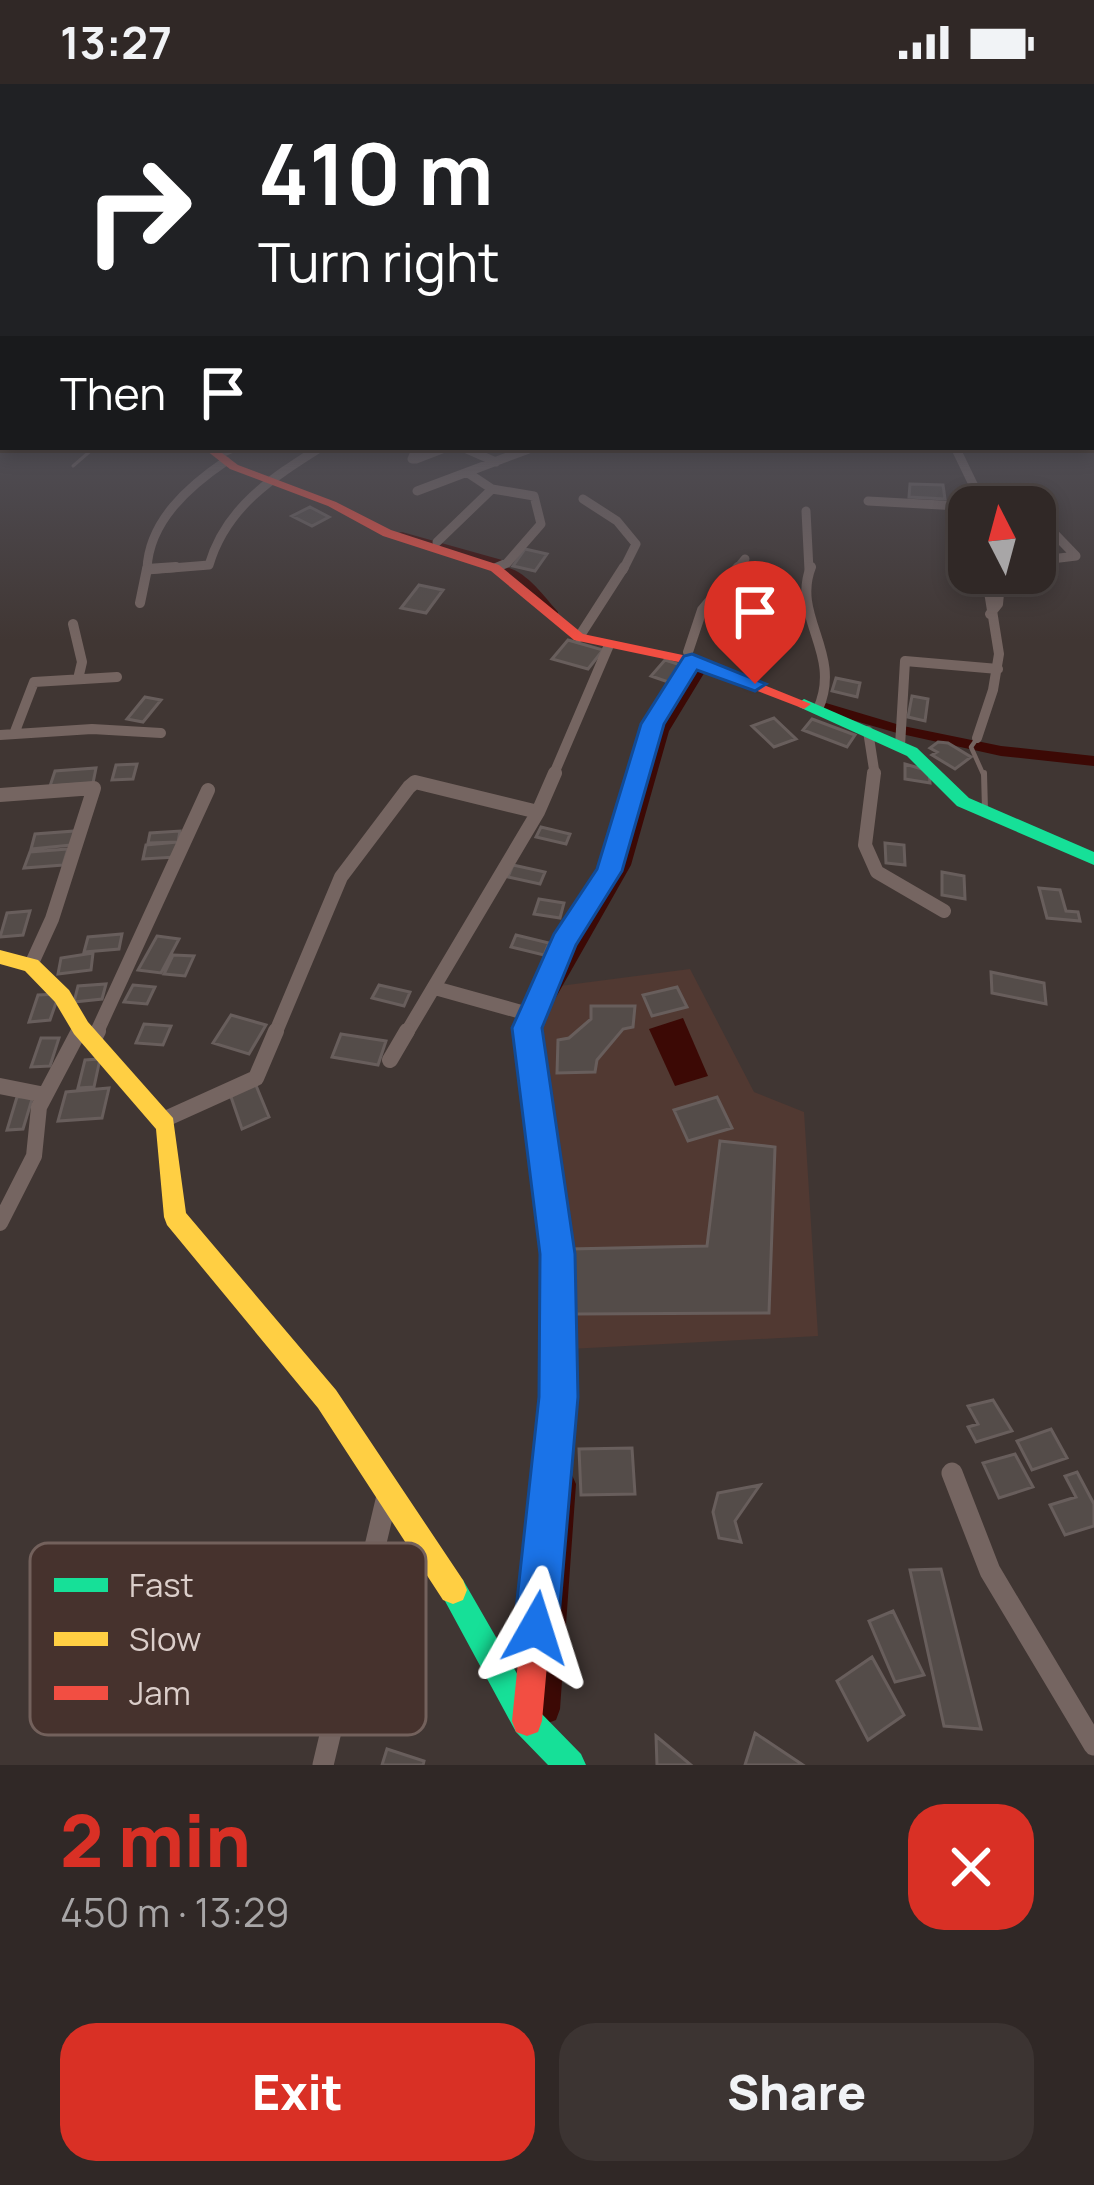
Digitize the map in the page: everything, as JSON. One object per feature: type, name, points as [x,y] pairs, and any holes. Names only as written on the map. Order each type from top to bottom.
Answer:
[{"type":"street","points":[[140,603],[148,542],[196,483]]},
{"type":"street","points":[[147,569],[209,565],[212,548],[233,516],[266,483]]},
{"type":"street","points":[[278,483],[332,504],[387,533],[495,568],[579,637],[688,657],[868,731],[931,766],[963,802],[1094,859]]},
{"type":"street","points":[[417,490],[437,483]]},
{"type":"street","points":[[485,483],[534,496],[542,524],[506,563],[495,568]]},
{"type":"street","points":[[433,545],[492,488]]},
{"type":"street","points":[[579,637],[612,591],[636,544],[617,521],[583,500]]},
{"type":"street","points":[[868,501],[948,505]]},
{"type":"street","points":[[806,511],[810,532],[806,543],[812,559],[803,597],[826,653],[826,697],[818,709]]},
{"type":"street","points":[[1056,535],[1076,556],[1056,560]]},
{"type":"street","points":[[537,1742],[559,1397],[557,1254],[527,1028],[563,941],[609,871],[652,724],[688,657],[702,610],[745,559]]},
{"type":"street","points":[[974,743],[998,669],[998,640],[985,594]]},
{"type":"street","points":[[990,614],[999,594]]},
{"type":"street","points":[[73,624],[82,662],[78,679]]},
{"type":"street","points":[[390,1060],[538,812],[609,645]]},
{"type":"street","points":[[899,746],[905,662],[998,669]]},
{"type":"street","points":[[7,734],[34,682],[117,677]]},
{"type":"street","points":[[7,734],[92,729],[161,733]]},
{"type":"street","points":[[868,731],[875,779],[865,845],[878,872],[944,911]]},
{"type":"street","points":[[163,1120],[256,1078],[341,877],[409,787],[416,782],[538,812]]},
{"type":"street","points":[[0,795],[94,788],[52,920],[31,965]]},
{"type":"street","points":[[0,1223],[34,1156],[45,1095],[87,1034],[208,790]]},
{"type":"street","points":[[0,957],[31,965],[163,1120],[175,1217],[327,1399],[422,1543]]},
{"type":"street","points":[[435,988],[532,1015]]},
{"type":"street","points":[[0,1086],[45,1095]]},
{"type":"street","points":[[952,1473],[990,1571],[1094,1745]]},
{"type":"street","points":[[376,1543],[389,1487]]},
{"type":"street","points":[[426,1551],[537,1742],[570,1765]]},
{"type":"street","points":[[323,1765],[330,1735]]},
{"type":"lane","points":[[974,743],[987,777],[985,814]]},
{"type":"shaded area","points":[[690,969],[754,1092],[804,1112],[818,1336],[569,1349],[533,1023],[552,987]]},
{"type":"shaded area","points":[[683,1018],[708,1076],[675,1086],[649,1029]]},
{"type":"building","points":[[910,484],[943,485],[945,499],[909,497]]},
{"type":"building","points":[[310,507],[329,517],[312,526],[292,516]]},
{"type":"building","points":[[525,549],[547,554],[535,571],[513,566]]},
{"type":"building","points":[[419,585],[443,590],[426,613],[401,608]]},
{"type":"building","points":[[771,613],[800,615],[801,626],[772,625]]},
{"type":"building","points":[[568,640],[603,650],[588,669],[552,659]]},
{"type":"building","points":[[665,660],[684,666],[671,683],[651,676]]},
{"type":"building","points":[[836,678],[860,683],[857,697],[832,691]]},
{"type":"building","points":[[912,696],[928,699],[925,721],[908,717]]},
{"type":"building","points":[[145,697],[161,700],[143,722],[127,719]]},
{"type":"building","points":[[774,718],[796,739],[774,747],[752,726]]},
{"type":"building","points":[[812,719],[855,735],[847,747],[803,730]]},
{"type":"building","points":[[938,742],[971,757],[955,769],[932,755],[937,752],[930,748]]},
{"type":"building","points":[[137,764],[133,779],[112,780],[116,765]]},
{"type":"building","points":[[905,764],[929,771],[930,783],[905,779]]},
{"type":"building","points":[[96,768],[93,783],[50,786],[55,771]]},
{"type":"building","points":[[541,827],[570,834],[566,844],[536,837]]},
{"type":"building","points":[[75,831],[71,845],[31,849],[35,834]]},
{"type":"building","points":[[180,831],[178,842],[148,843],[150,833]]},
{"type":"building","points":[[178,842],[176,857],[143,859],[146,845]]},
{"type":"building","points":[[885,843],[904,845],[905,865],[886,863]]},
{"type":"building","points":[[68,849],[63,865],[24,868],[30,852]]},
{"type":"building","points":[[513,865],[545,872],[540,884],[508,877]]},
{"type":"building","points":[[942,872],[964,876],[965,899],[942,895]]},
{"type":"building","points":[[1039,888],[1060,890],[1066,911],[1078,912],[1080,921],[1047,918]]},
{"type":"building","points":[[539,899],[564,903],[560,918],[534,914]]},
{"type":"building","points":[[30,911],[23,935],[0,937],[7,913]]},
{"type":"building","points":[[122,934],[119,949],[84,952],[88,937]]},
{"type":"building","points":[[516,935],[549,943],[544,955],[511,947]]},
{"type":"building","points":[[157,936],[179,939],[161,973],[138,970]]},
{"type":"building","points":[[93,953],[91,970],[58,974],[61,958]]},
{"type":"building","points":[[173,955],[194,956],[185,976],[164,974]]},
{"type":"building","points":[[991,972],[1044,983],[1046,1004],[992,993]]},
{"type":"building","points":[[106,984],[102,999],[74,1002],[78,986]]},
{"type":"building","points":[[133,985],[155,987],[147,1004],[124,1002]]},
{"type":"building","points":[[379,985],[410,992],[404,1006],[372,998]]},
{"type":"building","points":[[677,987],[687,1007],[652,1016],[643,995]]},
{"type":"building","points":[[59,994],[50,1020],[29,1022],[38,995]]},
{"type":"building","points":[[591,1006],[635,1006],[633,1027],[623,1029],[597,1060],[595,1072],[557,1073],[558,1040],[569,1038],[591,1019]]},
{"type":"building","points":[[231,1015],[266,1025],[249,1054],[213,1043]]},
{"type":"building","points":[[144,1024],[171,1026],[163,1045],[136,1043]]},
{"type":"building","points":[[341,1034],[386,1041],[378,1065],[332,1057]]},
{"type":"building","points":[[41,1038],[59,1038],[50,1066],[31,1067]]},
{"type":"building","points":[[100,1059],[94,1087],[78,1088],[85,1060]]},
{"type":"building","points":[[255,1083],[269,1117],[242,1129],[230,1094]]},
{"type":"building","points":[[109,1088],[102,1118],[58,1121],[66,1092]]},
{"type":"building","points":[[33,1096],[23,1129],[7,1130],[17,1097]]},
{"type":"building","points":[[717,1097],[732,1128],[688,1141],[674,1110]]},
{"type":"building","points":[[720,1141],[775,1147],[769,1313],[576,1314],[570,1249],[707,1246]]},
{"type":"building","points":[[993,1400],[1012,1431],[976,1442],[968,1427],[978,1424],[968,1406]]},
{"type":"building","points":[[1051,1429],[1067,1458],[1032,1470],[1017,1441]]},
{"type":"building","points":[[632,1448],[635,1494],[581,1495],[579,1449]]},
{"type":"building","points":[[1015,1454],[1033,1487],[999,1498],[983,1463]]},
{"type":"building","points":[[1077,1472],[1094,1504],[1094,1526],[1065,1535],[1050,1505],[1076,1497],[1065,1476]]},
{"type":"building","points":[[760,1485],[735,1521],[741,1542],[719,1538],[713,1512],[718,1493]]},
{"type":"building","points":[[941,1569],[981,1729],[944,1726],[910,1570]]},
{"type":"building","points":[[893,1611],[924,1675],[895,1682],[869,1621]]},
{"type":"building","points":[[872,1657],[904,1715],[868,1740],[837,1681]]},
{"type":"building","points":[[755,1733],[803,1765],[745,1765]]},
{"type":"building","points":[[656,1736],[691,1765],[657,1765]]},
{"type":"building","points":[[387,1749],[424,1761],[423,1765],[382,1765]]},
{"type":"waterway","points":[[402,536],[498,563]]},
{"type":"waterway","points":[[505,569],[525,583],[553,615]]},
{"type":"waterway","points":[[544,1000],[622,865],[662,731],[699,670]]},
{"type":"waterway","points":[[826,708],[897,728]]},
{"type":"waterway","points":[[907,730],[1001,751],[1094,761]]},
{"type":"waterway","points":[[545,1709],[563,1484]]},
{"type":"traffic: fast","points":[[557,1318],[557,1254],[527,1028],[563,941],[609,871],[653,724],[692,661]]},
{"type":"traffic: fast","points":[[804,704],[912,752],[963,802],[1094,859]]},
{"type":"traffic: fast","points":[[453,1590],[527,1721],[570,1765]]},
{"type":"traffic: slow","points":[[0,957],[31,965],[62,996],[81,1028],[166,1125],[175,1217],[327,1399],[422,1543]]},
{"type":"traffic: slow","points":[[426,1549],[453,1590]]},
{"type":"traffic: jam","points":[[278,483],[332,504],[387,533],[495,568],[579,637],[692,661],[804,704]]},
{"type":"traffic: jam","points":[[527,1721],[558,1397],[557,1318]]},
{"type":"route","points":[[536,1628],[559,1397],[557,1254],[527,1028],[563,941],[609,871],[652,724],[692,661],[755,684]]}]
